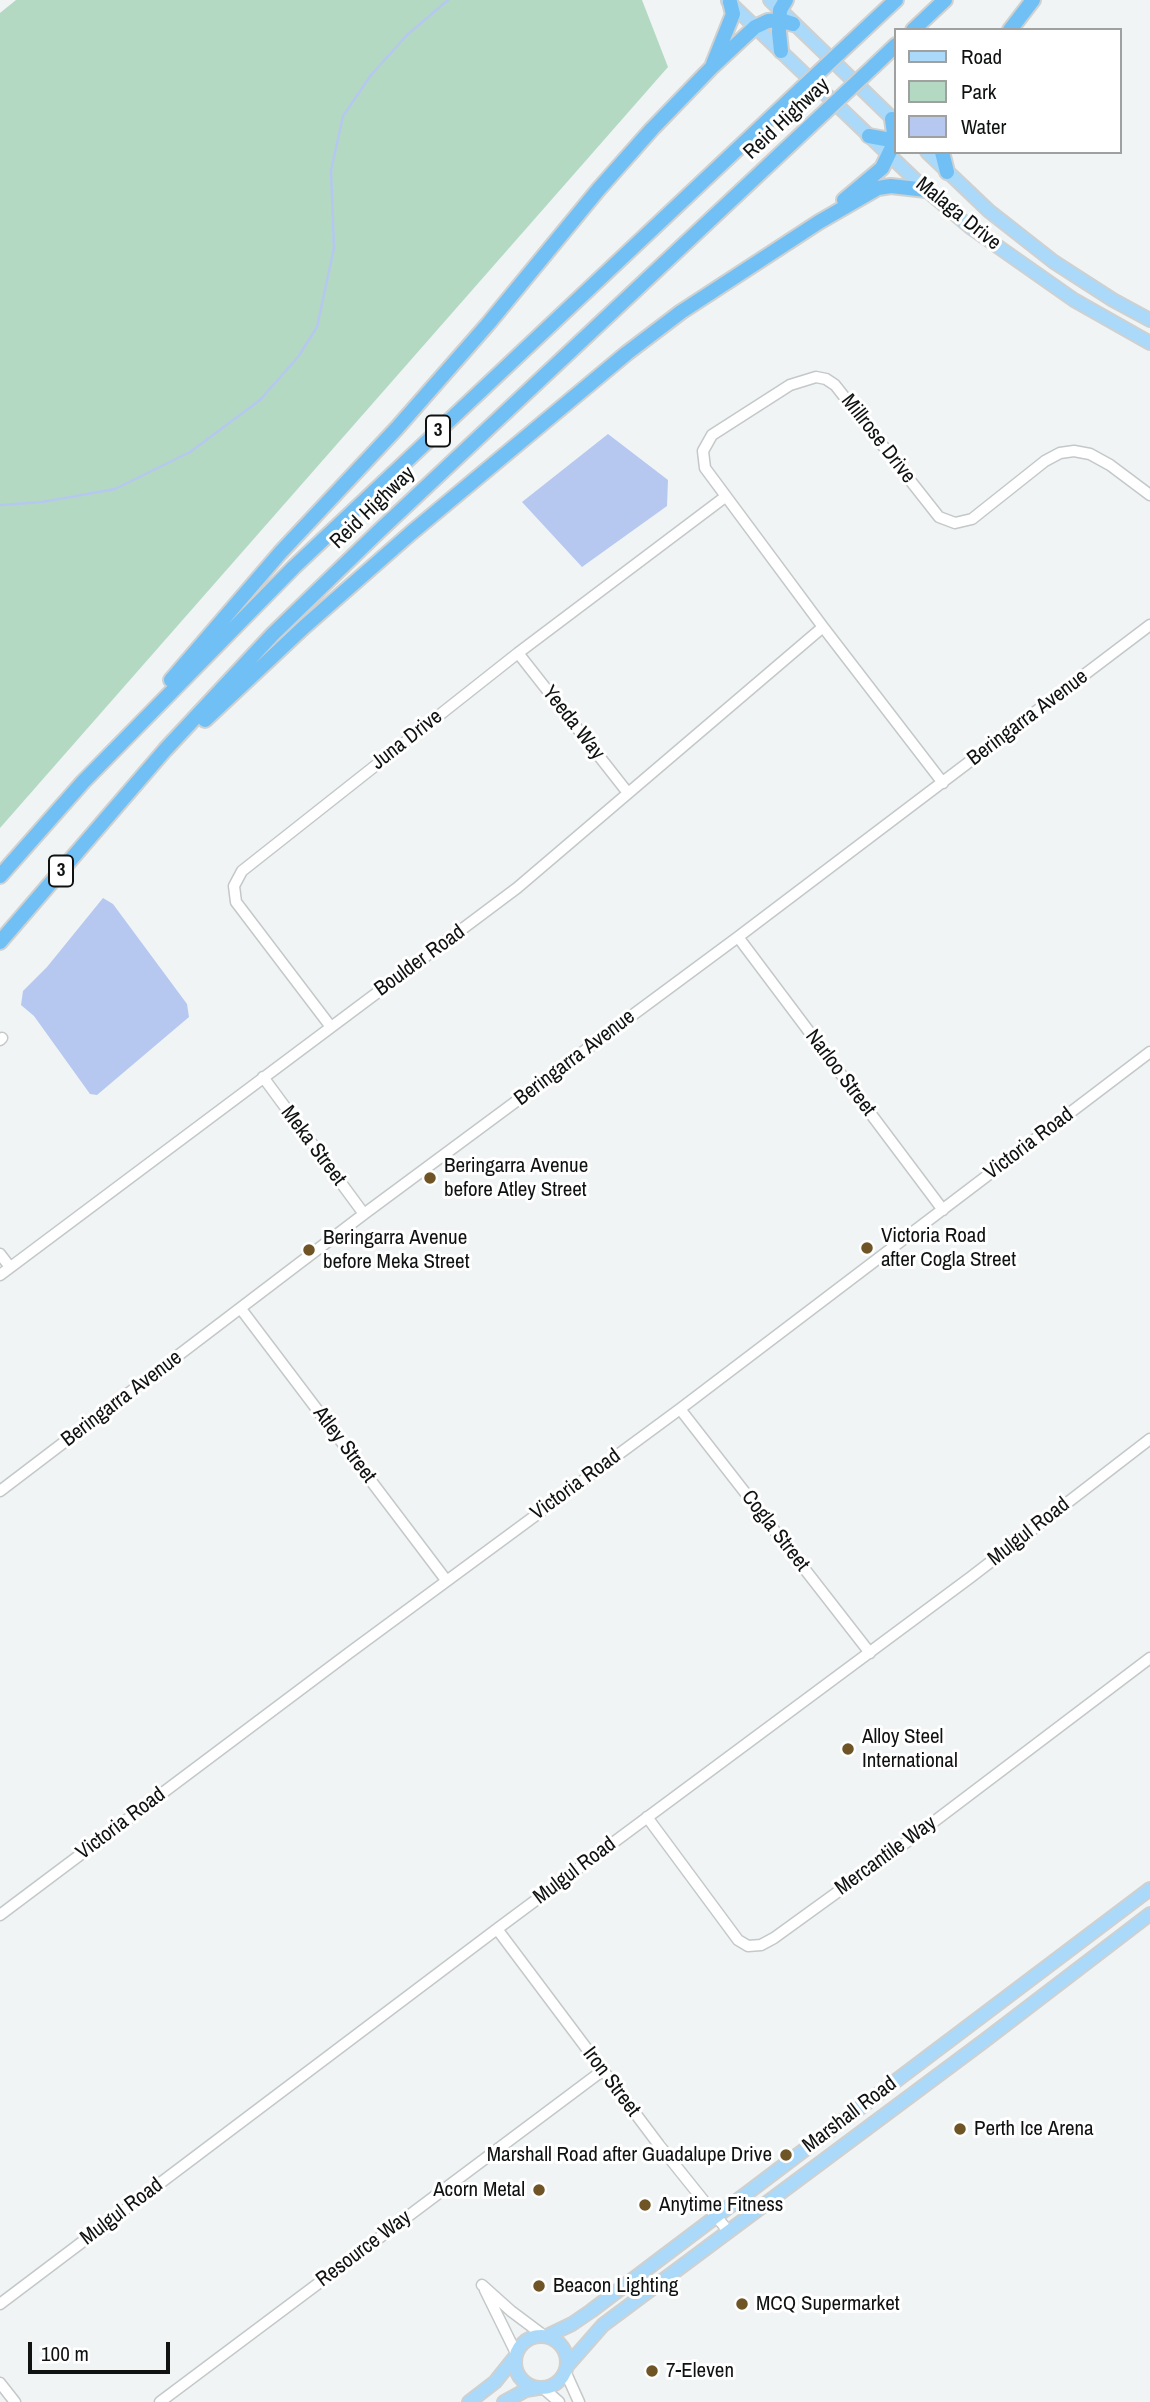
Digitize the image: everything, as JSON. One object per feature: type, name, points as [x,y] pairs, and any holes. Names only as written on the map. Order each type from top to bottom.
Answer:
[{"type":"highway","name":"Reid Highway","points":[[0,876],[83,782],[295,567],[896,0]]},
{"type":"highway","points":[[915,28],[945,0]]},
{"type":"highway","points":[[1012,28],[1033,0]]},
{"type":"highway","points":[[711,68],[733,14],[728,1]]},
{"type":"highway","points":[[83,782],[280,553],[397,428],[479,334],[597,190],[711,68],[755,27],[782,11]]},
{"type":"highway","points":[[781,51],[782,11]]},
{"type":"highway","name":"Reid Highway","points":[[0,942],[165,750],[264,644],[894,47]]},
{"type":"highway","points":[[819,222],[882,168],[894,145],[894,121]]},
{"type":"highway","points":[[869,136],[894,145]]},
{"type":"highway","points":[[942,154],[947,172]]},
{"type":"highway","points":[[122,800],[304,627],[421,524],[681,312],[819,222],[878,188],[926,190]]},
{"type":"main road","points":[[728,1],[869,136]]},
{"type":"main road","points":[[782,11],[894,121]]},
{"type":"main road","name":"Malaga Drive","points":[[900,154],[926,190],[970,227],[1046,282],[1102,318],[1150,343]]},
{"type":"main road","name":"Malaga Drive","points":[[929,154],[989,211],[1054,262],[1112,300],[1150,320]]},
{"type":"main road","name":"Marshall Road","points":[[545,2336],[572,2324],[591,2311],[1150,1889]]},
{"type":"main road","name":"Marshall Road","points":[[566,2368],[603,2325],[1150,1914]]},
{"type":"main road","points":[[469,2402],[495,2382],[524,2341],[545,2336],[563,2347],[566,2368],[557,2382],[526,2390],[504,2402]]},
{"type":"main road","points":[[515,2355],[518,2376],[525,2383],[541,2388]]},
{"type":"street","name":"Millrose Drive","points":[[943,783],[705,468],[703,451],[712,435],[790,385],[816,377],[835,385],[939,517],[955,523],[972,519],[1045,461],[1060,453],[1074,451],[1090,454],[1110,465],[1150,495]]},
{"type":"street","name":"Juna Drive","points":[[331,1027],[236,902],[234,887],[242,871],[518,653],[725,497]]},
{"type":"street","name":"Beringarra Avenue","points":[[0,1491],[364,1214],[738,937],[1150,625]]},
{"type":"street","name":"Boulder Road","points":[[0,1275],[517,888],[823,627]]},
{"type":"street","name":"Yeeda Way","points":[[518,653],[628,793]]},
{"type":"street","name":"Narloo Street","points":[[738,937],[943,1210]]},
{"type":"street","name":"Victoria Road","points":[[0,1915],[446,1580],[680,1409],[1150,1052]]},
{"type":"street","name":"Meka Street","points":[[263,1077],[364,1214]]},
{"type":"street","points":[[0,1254],[10,1267]]},
{"type":"street","name":"Atley Street","points":[[241,1309],[446,1580]]},
{"type":"street","name":"Cogla Street","points":[[680,1409],[870,1653]]},
{"type":"street","name":"Mulgul Road","points":[[0,2304],[497,1929],[870,1653],[1150,1439]]},
{"type":"street","name":"Mercantile Way","points":[[647,1817],[738,1940],[748,1946],[761,1945],[915,1836],[1150,1658]]},
{"type":"street","name":"Iron Street","points":[[497,1929],[602,2071],[728,2231]]},
{"type":"street","name":"Resource Way","points":[[160,2402],[602,2071]]},
{"type":"street","points":[[515,2355],[482,2284],[511,2311],[545,2336]]},
{"type":"street","points":[[566,2368],[579,2402]]},
{"type":"street","points":[[0,2382],[15,2402]]},
{"type":"street","points":[[541,2388],[559,2402]]},
{"type":"green space","points":[[16,0],[642,0],[668,67],[0,828],[0,13]]},
{"type":"water","points":[[608,434],[668,480],[667,506],[582,567],[522,502]]},
{"type":"water","points":[[103,898],[113,904],[187,1004],[189,1017],[97,1095],[90,1094],[34,1016],[21,1005],[23,991],[47,967]]},
{"type":"waterway","points":[[0,505],[42,502],[115,489],[190,452],[260,400],[298,357],[317,327],[334,248],[331,171],[343,116],[371,75],[407,35],[448,0]]},
{"type":"place","name":"Beringarra Avenue before Atley Street","points":[[430,1178]]},
{"type":"place","name":"Victoria Road after Cogla Street","points":[[867,1248]]},
{"type":"place","name":"Beringarra Avenue before Meka Street","points":[[309,1250]]},
{"type":"place","name":"Alloy Steel International","points":[[848,1749]]},
{"type":"place","name":"Perth Ice Arena","points":[[960,2129]]},
{"type":"place","name":"Marshall Road after Guadalupe Drive","points":[[786,2155]]},
{"type":"place","name":"Acorn Metal","points":[[539,2190]]},
{"type":"place","name":"Anytime Fitness","points":[[645,2205]]},
{"type":"place","name":"Beacon Lighting","points":[[539,2286]]},
{"type":"place","name":"MCQ Supermarket","points":[[742,2304]]},
{"type":"place","name":"7-Eleven","points":[[652,2371]]}]
